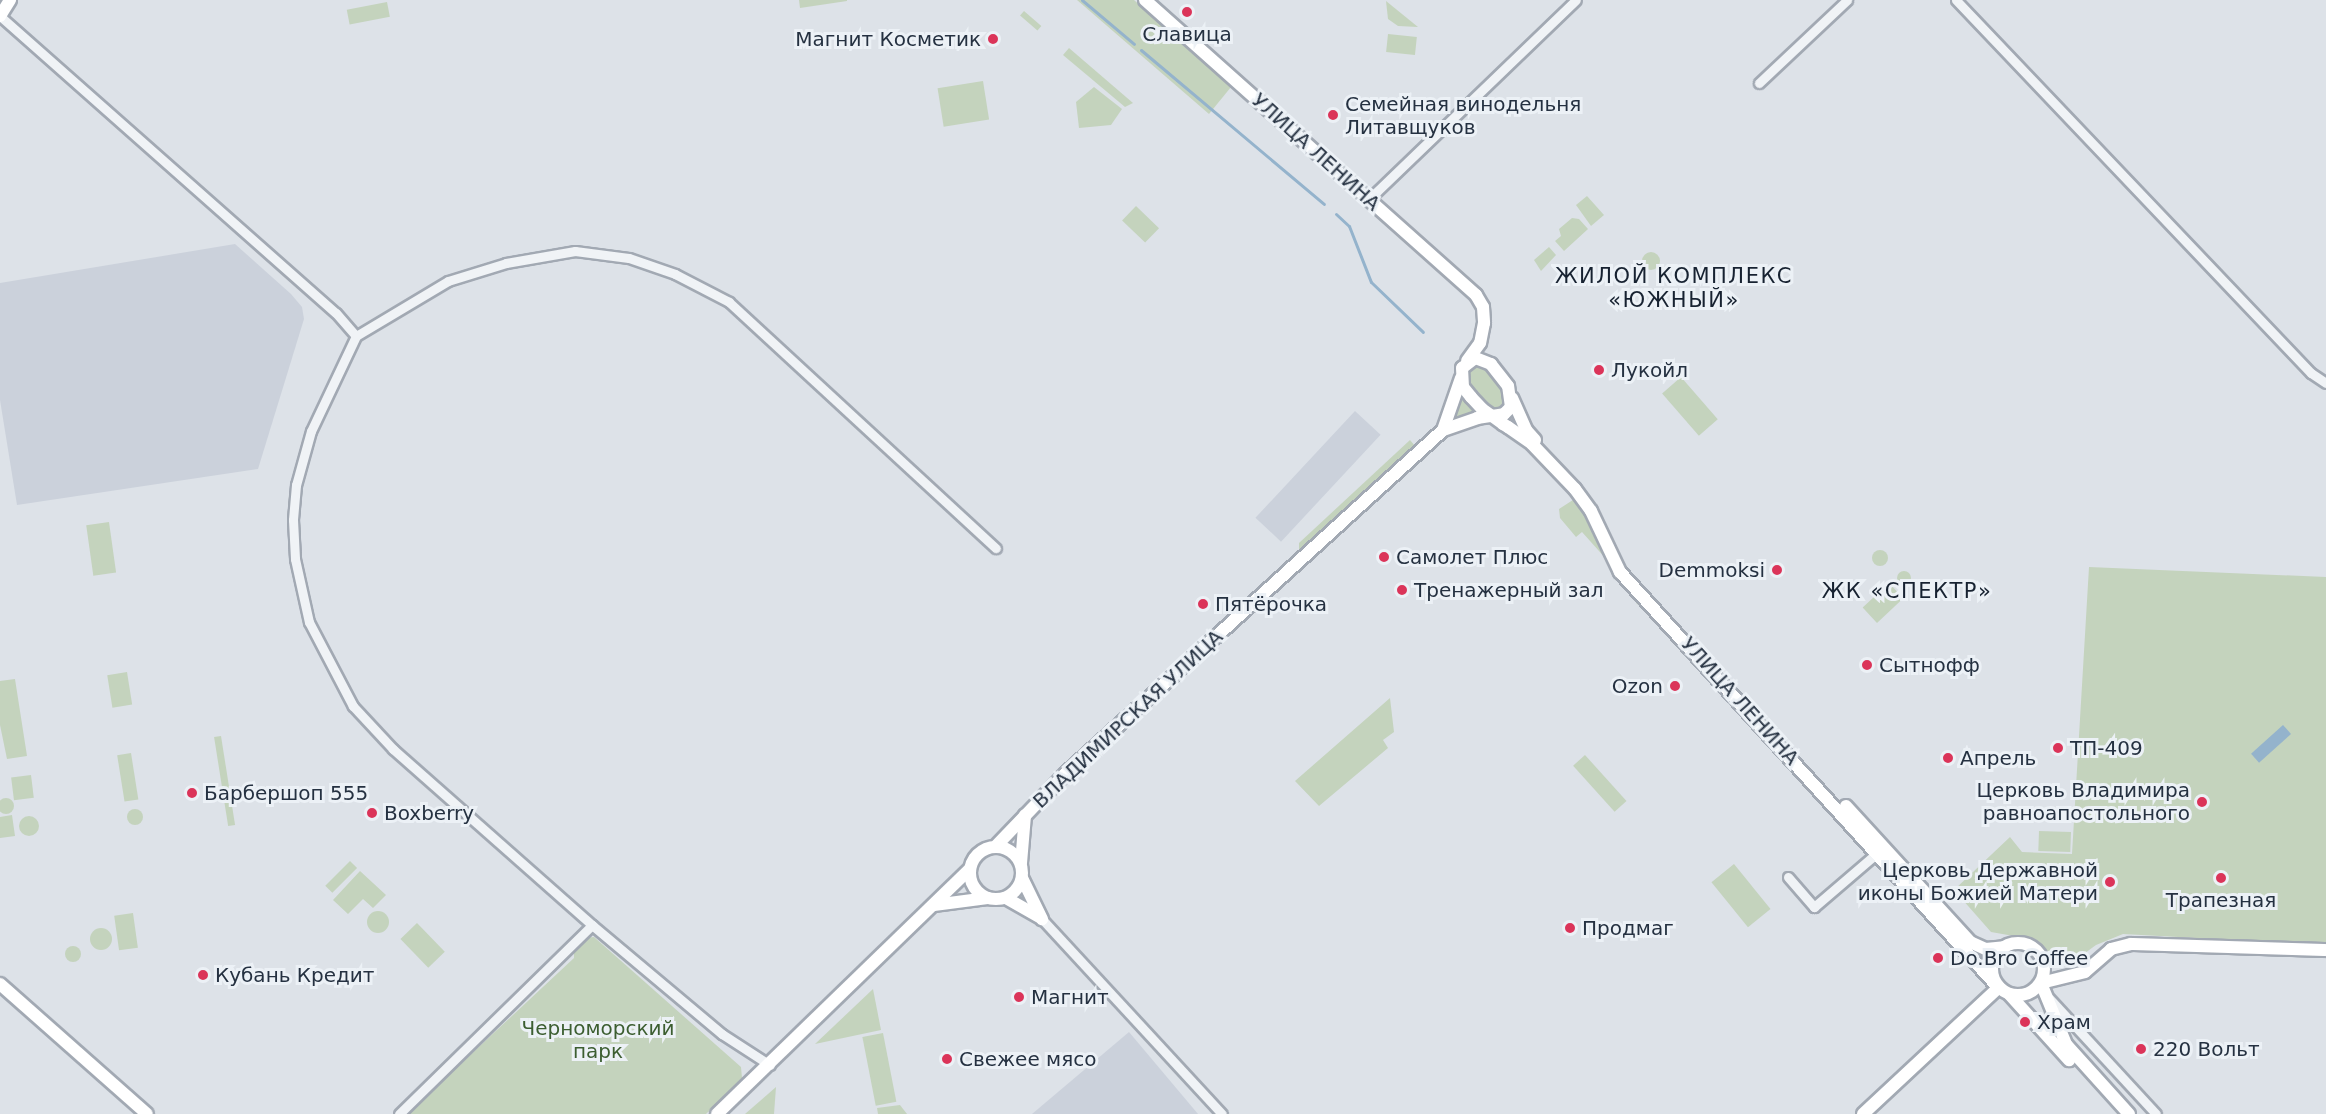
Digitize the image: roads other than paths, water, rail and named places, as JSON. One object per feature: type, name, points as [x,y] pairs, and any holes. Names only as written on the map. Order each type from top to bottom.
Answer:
[{"type":"street","points":[[10,0],[0,16],[336,313],[356,336]]},
{"type":"street","name":"УЛИЦА ЛЕНИНА","points":[[1145,0],[1476,295],[1483,307],[1480,343]]},
{"type":"street","points":[[1369,199],[1576,0]]},
{"type":"street","points":[[1759,82],[1847,0]]},
{"type":"street","points":[[1956,0],[2311,373],[2326,384]]},
{"type":"street","points":[[770,1065],[723,1034],[592,926],[393,749],[344,693],[309,622],[295,559],[293,520],[296,485],[310,431],[356,336],[448,281],[506,263],[575,251],[629,258],[675,274],[729,302],[996,548]]},
{"type":"street","points":[[1480,343],[1512,397]]},
{"type":"street","name":"ВЛАДИМИРСКАЯ УЛИЦА","points":[[1443,430],[1467,361],[1480,343]]},
{"type":"street","points":[[1467,361],[1475,358],[1491,364]]},
{"type":"street","points":[[1461,378],[1471,398],[1492,416]]},
{"type":"street","name":"УЛИЦА ЛЕНИНА","points":[[1512,397],[1527,431],[1584,495],[1623,569],[1970,942],[1986,949],[2004,947]]},
{"type":"street","name":"ВЛАДИМИРСКАЯ УЛИЦА","points":[[996,846],[1065,774],[1443,430],[1504,414],[1512,397]]},
{"type":"street","name":"УЛИЦА ЛЕНИНА","points":[[1492,416],[1532,444],[1575,489],[1591,512],[1620,572],[1997,986]]},
{"type":"street","name":"ВЛАДИМИРСКАЯ УЛИЦА","points":[[1021,864],[1026,814]]},
{"type":"street","points":[[717,1114],[970,869],[978,853],[996,846],[1008,849],[1021,864],[1022,879],[1041,919]]},
{"type":"street","points":[[1788,877],[1814,908],[1878,853]]},
{"type":"street","points":[[970,869],[974,887],[988,898]]},
{"type":"street","points":[[1006,898],[1022,879]]},
{"type":"street","points":[[934,905],[1006,898],[1041,919],[1222,1114]]},
{"type":"street","points":[[399,1114],[592,926]]},
{"type":"street","points":[[2118,1114],[2063,1047],[2041,983],[2045,965],[2036,950],[2020,943],[2004,947],[1993,960],[1997,986],[2010,995],[2063,1047],[2129,1114]]},
{"type":"street","points":[[2010,995],[2028,994],[2041,983],[2085,972],[2111,949],[2131,944],[2326,950]]},
{"type":"street","points":[[0,984],[147,1114]]},
{"type":"street","points":[[1863,1114],[1997,986]]},
{"type":"street","points":[[2048,998],[2156,1114]]},
{"type":"water","points":[[2283,725],[2291,734],[2259,763],[2251,754]]},
{"type":"waterway","points":[[1082,0],[1134,44]]},
{"type":"waterway","points":[[1141,50],[1324,204]]},
{"type":"waterway","points":[[1336,214],[1349,226],[1371,282],[1423,332]]},
{"type":"place","name":"Славица","points":[[1187,12]]},
{"type":"place","name":"Магнит Косметик","points":[[993,39]]},
{"type":"place","name":"Семейная винодельня Литавщуков","points":[[1333,115]]},
{"type":"place","name":"Лукойл","points":[[1599,370]]},
{"type":"place","name":"Самолет Плюс","points":[[1384,557]]},
{"type":"place","name":"Demmoksi","points":[[1777,570]]},
{"type":"place","name":"Тренажерный зал","points":[[1402,590]]},
{"type":"place","name":"Пятёрочка","points":[[1203,604]]},
{"type":"place","name":"Сытнофф","points":[[1867,665]]},
{"type":"place","name":"Ozon","points":[[1675,686]]},
{"type":"place","name":"ТП-409","points":[[2058,748]]},
{"type":"place","name":"Апрель","points":[[1948,758]]},
{"type":"place","name":"Барбершоп 555","points":[[192,793]]},
{"type":"place","name":"Церковь Владимира равноапостольного","points":[[2202,802]]},
{"type":"place","name":"Boxberry","points":[[372,813]]},
{"type":"place","name":"Трапезная","points":[[2221,878]]},
{"type":"place","name":"Церковь Державной иконы Божией Матери","points":[[2110,882]]},
{"type":"place","name":"Продмаг","points":[[1570,928]]},
{"type":"place","name":"Do.Bro Coffee","points":[[1938,958]]},
{"type":"place","name":"Кубань Кредит","points":[[203,975]]},
{"type":"place","name":"Магнит","points":[[1019,997]]},
{"type":"place","name":"Храм","points":[[2025,1022]]},
{"type":"place","name":"220 Вольт","points":[[2141,1049]]},
{"type":"place","name":"Свежее мясо","points":[[947,1059]]},
{"type":"district","name":"ЖИЛОЙ КОМПЛЕКС «ЮЖНЫЙ»","points":[[1674,288]]},
{"type":"district","name":"ЖК «СПЕКТР»","points":[[1907,591]]},
{"type":"park label","name":"Черноморский парк","points":[[598,1040]]}]
